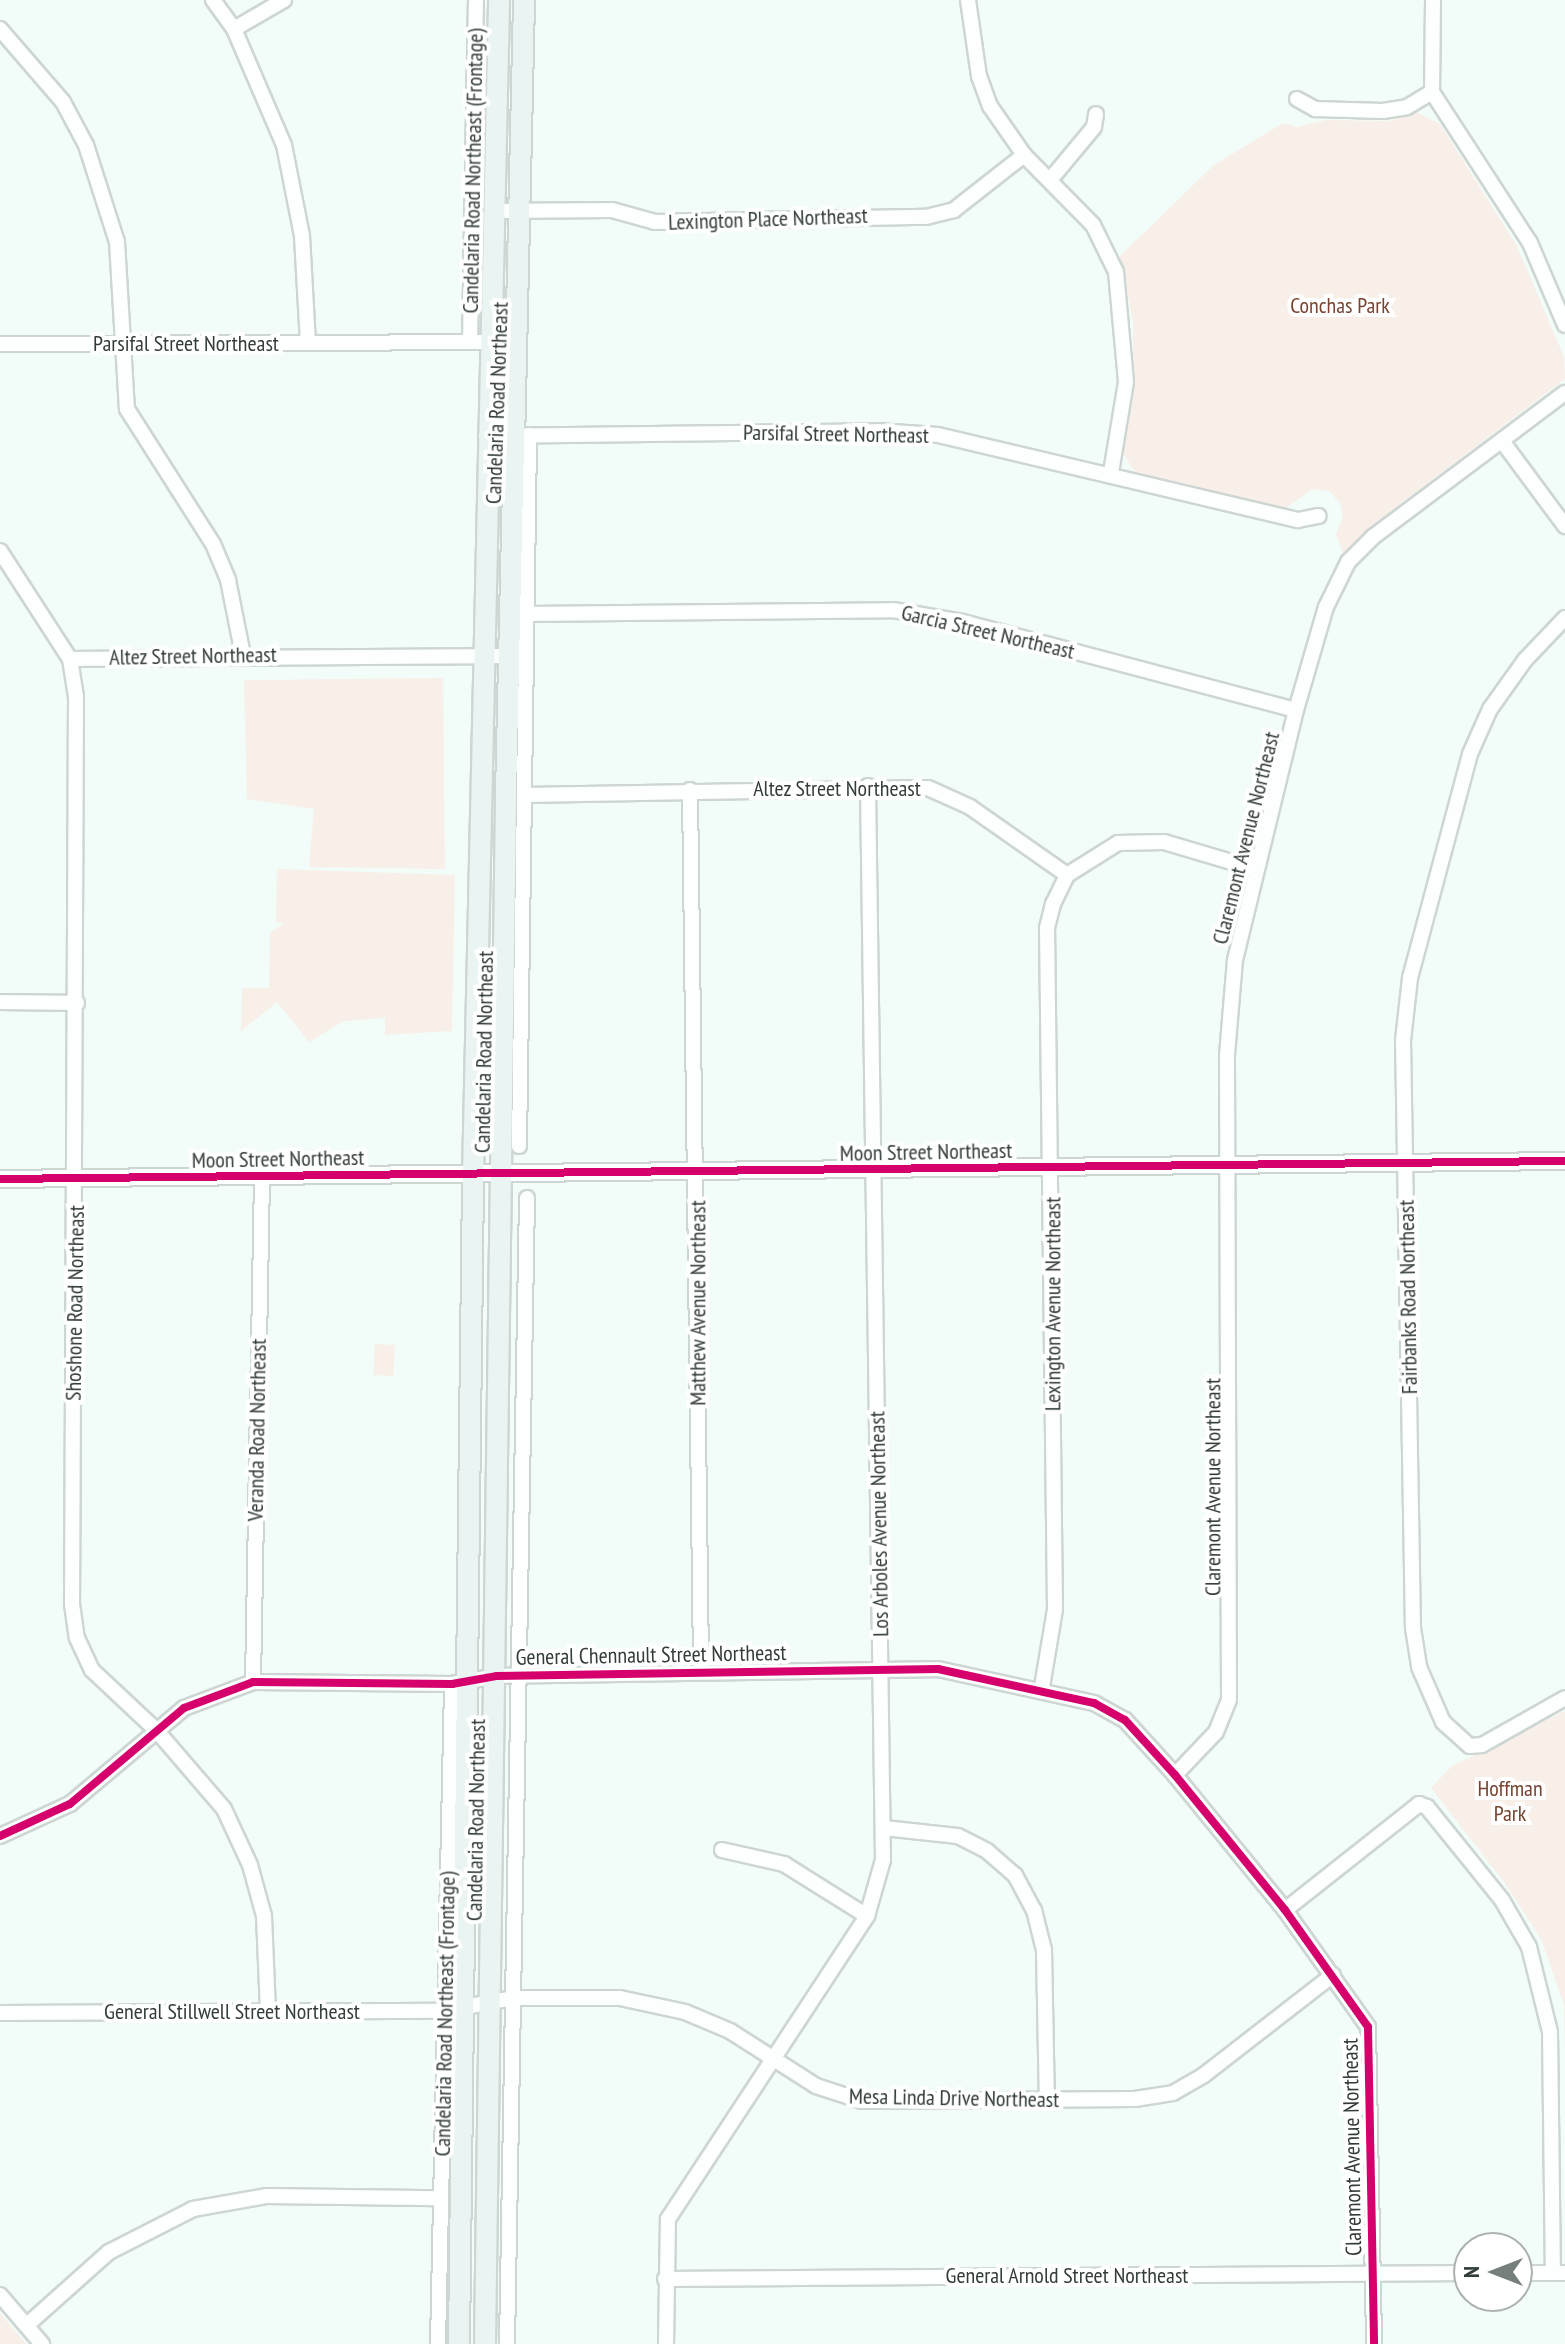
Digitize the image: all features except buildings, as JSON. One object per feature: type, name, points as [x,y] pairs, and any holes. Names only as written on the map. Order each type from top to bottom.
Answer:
[{"type":"main road","name":"Candelaria Road Northeast","points":[[459,2344],[454,2009],[486,436],[480,342],[494,211],[499,0]]},
{"type":"main road","name":"Candelaria Road Northeast","points":[[485,2344],[497,1676],[500,1176],[509,656],[521,435],[516,342],[524,0]]},
{"type":"street","points":[[213,0],[234,29],[267,98],[295,191],[308,343]]},
{"type":"street","points":[[234,29],[284,0]]},
{"type":"street","name":"Candelaria Road Northeast (Frontage)","points":[[476,0],[480,342]]},
{"type":"street","points":[[968,0],[979,76],[990,106],[1024,155],[1093,225],[1116,272],[1126,382],[1111,473]]},
{"type":"street","points":[[1433,0],[1432,92],[1530,243],[1565,325]]},
{"type":"street","points":[[0,29],[63,102],[86,145],[117,242],[127,409],[213,544],[228,580],[243,655]]},
{"type":"street","points":[[1297,99],[1315,109],[1383,111],[1407,107],[1432,92]]},
{"type":"street","points":[[1050,180],[1094,127],[1096,114]]},
{"type":"street","name":"Lexington Place Northeast","points":[[494,211],[612,210],[655,222],[926,217],[954,210],[1024,155]]},
{"type":"street","name":"Parsifal Street Northeast","points":[[0,344],[516,342]]},
{"type":"street","points":[[1565,393],[1502,441],[1565,526]]},
{"type":"street","name":"Parsifal Street Northeast","points":[[486,436],[892,432],[986,443],[1298,520],[1319,516]]},
{"type":"street","points":[[519,1146],[528,614],[521,435]]},
{"type":"street","name":"Claremont Avenue Northeast","points":[[1374,2344],[1371,2048],[1359,2009],[1285,1910],[1175,1775],[1216,1732],[1229,1699],[1232,1666],[1227,1055],[1235,960],[1255,869],[1326,607],[1348,562],[1373,537],[1502,441]]},
{"type":"street","name":"Shoshone Road Northeast","points":[[0,551],[70,659],[79,735],[72,1604],[77,1638],[92,1670],[157,1731],[224,1809],[250,1865],[268,1946],[268,2012]]},
{"type":"street","name":"Garcia Street Northeast","points":[[528,614],[893,610],[963,622],[1296,710]]},
{"type":"street","name":"Fairbanks Road Northeast","points":[[1565,618],[1525,660],[1490,709],[1470,754],[1410,978],[1403,1040],[1413,1628],[1428,1696],[1443,1722],[1461,1741],[1482,1745],[1565,1698]]},
{"type":"street","name":"Altez Street Northeast","points":[[70,659],[243,655],[509,656]]},
{"type":"street","name":"Altez Street Northeast","points":[[525,795],[868,786],[928,788],[970,807],[1067,875]]},
{"type":"street","name":"Los Arboles Avenue Northeast","points":[[666,2344],[665,2238],[675,2204],[867,1916],[879,1888],[884,1828],[868,786]]},
{"type":"street","name":"Matthew Avenue Northeast","points":[[690,790],[698,1174],[701,1671]]},
{"type":"street","points":[[1067,875],[1101,851],[1144,840],[1255,869]]},
{"type":"street","name":"Lexington Avenue Northeast","points":[[1042,1687],[1055,1609],[1047,928],[1067,875]]},
{"type":"street","points":[[0,1002],[77,1003]]},
{"type":"street","name":"Moon Street Northeast","points":[[0,1179],[698,1174],[1565,1161]]},
{"type":"street","name":"Veranda Road Northeast","points":[[253,1682],[262,1178]]},
{"type":"street","points":[[507,2344],[527,1198]]},
{"type":"street","name":"General Chennault Street Northeast","points":[[0,1836],[70,1804],[195,1703],[253,1682],[460,1684],[519,1675],[938,1669],[1042,1687],[1094,1703],[1125,1720],[1175,1775]]},
{"type":"street","points":[[1285,1910],[1412,1808],[1427,1807],[1502,1900],[1529,1947],[1543,1990],[1550,2032],[1559,2273],[1533,2273]]},
{"type":"street","points":[[884,1828],[958,1836],[987,1851],[1015,1875],[1034,1910],[1044,1950],[1047,2100]]},
{"type":"street","points":[[722,1850],[784,1864],[867,1916]]},
{"type":"street","name":"Mesa Linda Drive Northeast","points":[[454,2009],[513,1998],[651,2002],[730,2031],[816,2086],[862,2101],[1135,2099],[1173,2093],[1204,2075],[1333,1975]]},
{"type":"street","name":"Candelaria Road Northeast (Frontage)","points":[[438,2344],[441,2198],[454,2009]]},
{"type":"street","name":"General Stillwell Street Northeast","points":[[0,2013],[454,2009]]},
{"type":"street","points":[[27,2325],[109,2252],[193,2209],[266,2196],[441,2198]]},
{"type":"street","name":"General Arnold Street Northeast","points":[[665,2279],[1453,2273]]},
{"type":"street","points":[[0,2295],[42,2344]]},
{"type":"green space","name":"Conchas Park","points":[[1416,112],[1440,124],[1517,246],[1564,357],[1565,379],[1379,520],[1343,554],[1336,534],[1343,515],[1340,503],[1329,491],[1313,489],[1286,508],[1278,509],[1135,472],[1123,453],[1133,399],[1133,322],[1120,256],[1214,165],[1283,123],[1297,127],[1326,120],[1389,121]]},
{"type":"green space","points":[[443,678],[445,869],[309,867],[314,809],[247,799],[244,680]]},
{"type":"green space","points":[[277,869],[455,875],[452,1031],[385,1035],[385,1018],[344,1021],[309,1042],[277,1002],[241,1031],[242,988],[269,988],[270,933],[284,923],[276,922]]},
{"type":"green space","points":[[375,1344],[395,1345],[393,1376],[373,1375]]},
{"type":"green space","name":"Hoffman Park","points":[[1565,1711],[1565,2052],[1564,2005],[1541,1939],[1504,1882],[1431,1788],[1452,1766]]},
{"type":"green space","points":[[0,2313],[26,2344],[0,2344]]},
{"type":"cycle path","points":[[0,1179],[1565,1161]]},
{"type":"cycle path","points":[[0,1836],[70,1804],[184,1708],[253,1682],[452,1684],[497,1676],[938,1669],[1094,1703],[1125,1720],[1175,1775],[1285,1910],[1368,2027],[1374,2344]]}]
